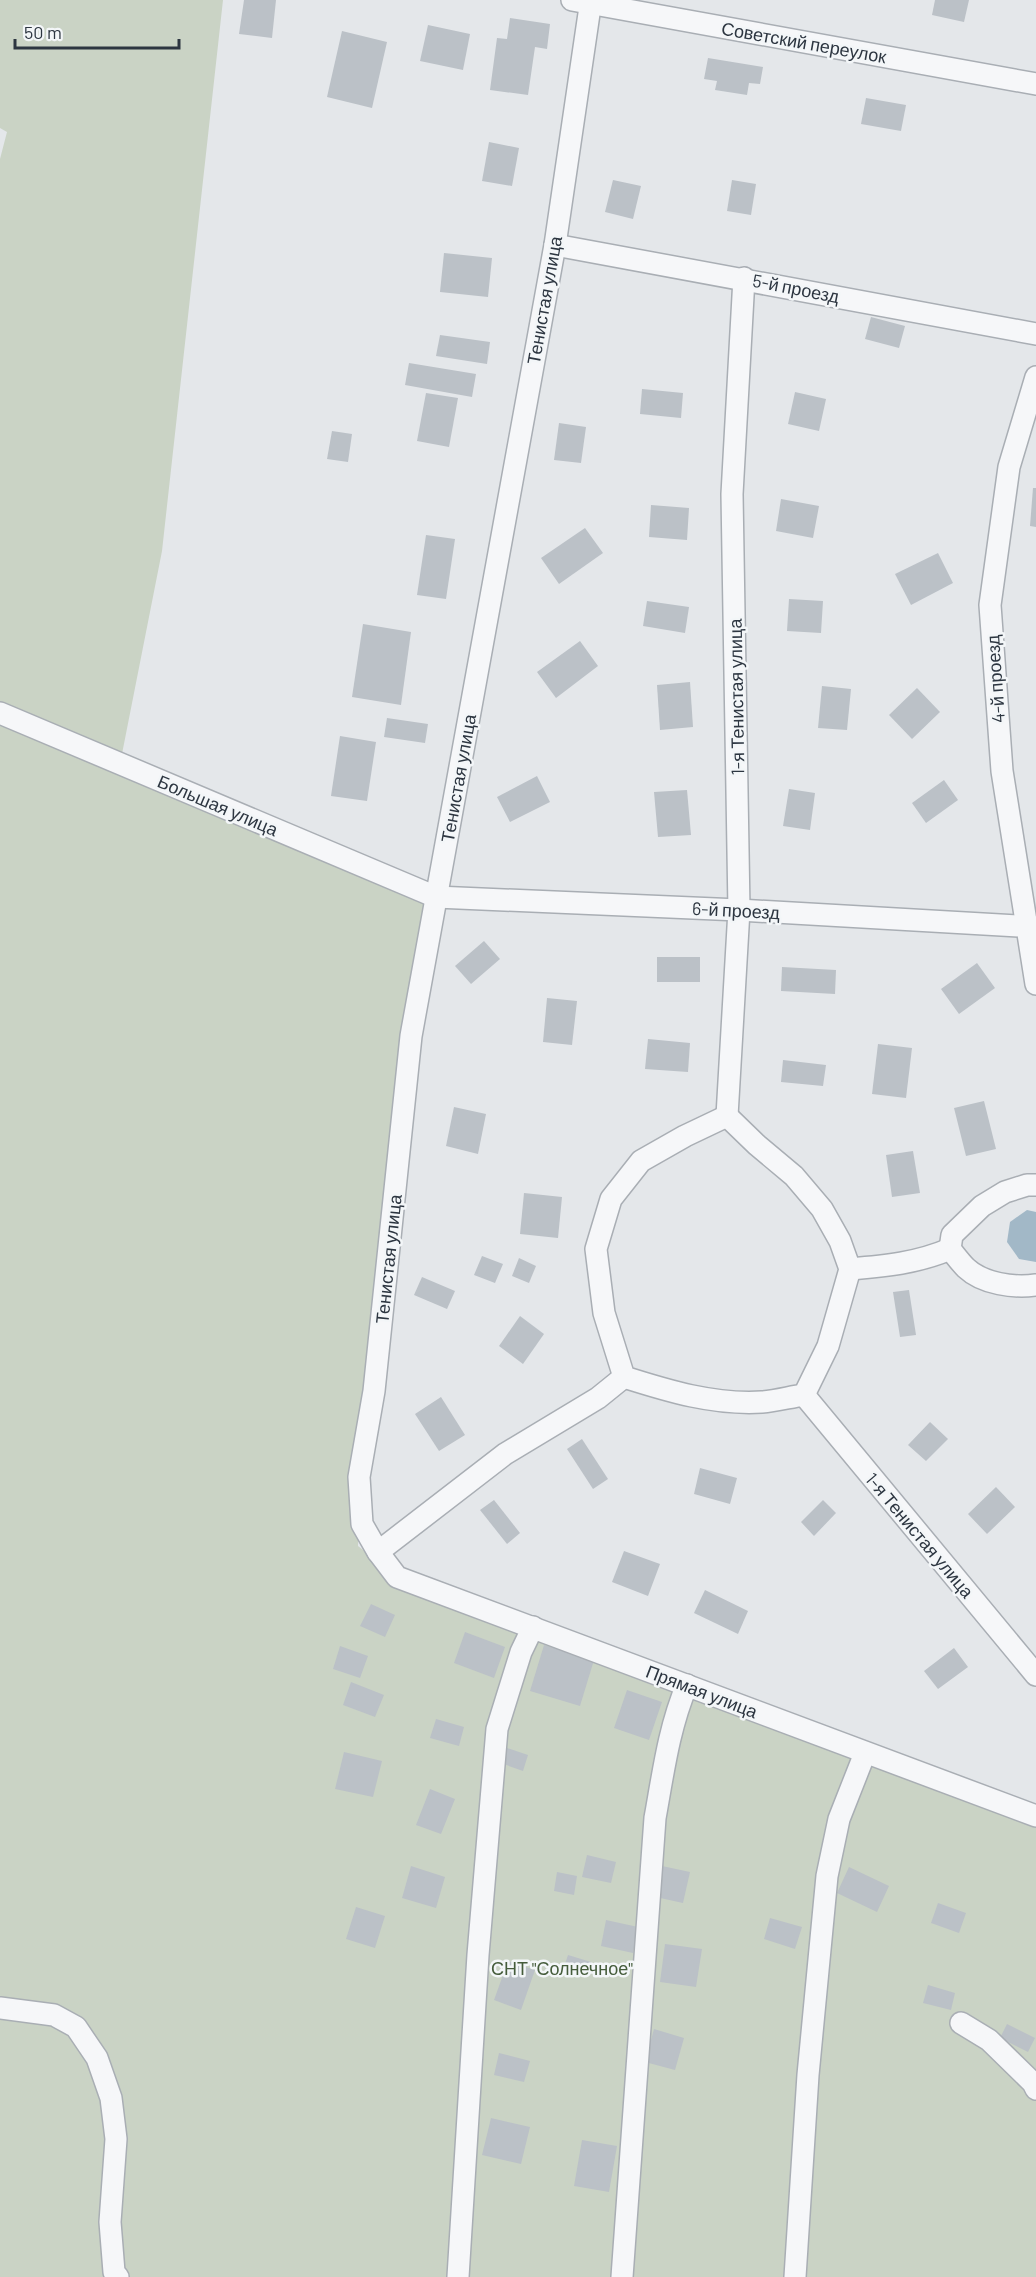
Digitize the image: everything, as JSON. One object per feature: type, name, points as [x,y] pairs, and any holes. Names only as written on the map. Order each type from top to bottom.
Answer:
[{"type":"street","name":"Советский переулок","points":[[584,1],[1036,84]]},
{"type":"street","name":"Тенистая улица","points":[[378,1552],[362,1524],[359,1477],[374,1391],[411,1036],[555,245],[584,1]]},
{"type":"street","name":"5-й проезд","points":[[555,245],[744,278],[1036,334]]},
{"type":"street","name":"1-я Тенистая улица","points":[[727,1116],[739,910],[732,494],[744,278]]},
{"type":"street","name":"4-й проезд","points":[[1036,377],[1009,467],[990,605],[1002,771],[1031,927],[1036,984]]},
{"type":"street","name":"Большая улица","points":[[0,713],[436,897]]},
{"type":"street","name":"6-й проезд","points":[[436,897],[739,910],[1031,927]]},
{"type":"street","points":[[727,1116],[794,1176],[822,1209],[840,1241],[850,1269],[828,1346],[804,1395],[763,1402],[727,1401],[674,1393],[624,1377],[604,1313],[596,1249],[612,1199],[641,1161],[727,1116]]},
{"type":"street","points":[[1036,1185],[1027,1185],[1005,1192],[982,1206],[952,1235],[950,1249],[968,1270],[992,1282],[1025,1287],[1036,1285]]},
{"type":"street","points":[[850,1269],[902,1265],[927,1259],[950,1249]]},
{"type":"street","points":[[378,1552],[505,1454],[598,1398],[624,1377]]},
{"type":"street","name":"1-я Тенистая улица","points":[[804,1395],[1036,1675]]},
{"type":"street","name":"Прямая улица","points":[[378,1552],[397,1577],[1036,1816]]},
{"type":"street","points":[[458,2277],[478,1955],[497,1729],[521,1652],[533,1627]]},
{"type":"street","points":[[622,2277],[655,1818],[666,1755],[680,1700],[687,1686]]},
{"type":"street","points":[[795,2277],[810,2052],[826,1876],[839,1819],[865,1753]]},
{"type":"street","points":[[0,2008],[54,2015],[76,2027],[97,2058],[111,2098],[116,2139],[110,2222],[114,2272],[118,2277]]},
{"type":"street","points":[[961,2023],[989,2040],[1036,2089]]},
{"type":"green space","name":"СНТ \"Солнечное\"","points":[[0,0],[223,0],[162,551],[120,764],[419,890],[432,916],[359,1477],[358,1546],[397,1577],[1036,1816],[1036,2277],[0,2277],[0,159],[7,132],[0,128]]},
{"type":"water","points":[[1027,1210],[1036,1212],[1036,1262],[1019,1259],[1007,1242],[1010,1222]]},
{"type":"building","points":[[244,0],[276,0],[272,38],[239,34]]},
{"type":"building","points":[[935,0],[969,0],[964,22],[932,15]]},
{"type":"building","points":[[510,18],[550,24],[547,49],[535,47],[528,95],[490,90],[497,38],[507,39]]},
{"type":"building","points":[[428,25],[470,34],[463,70],[420,61]]},
{"type":"building","points":[[342,31],[387,42],[372,108],[327,97]]},
{"type":"building","points":[[708,58],[763,67],[760,84],[749,83],[747,95],[715,90],[717,81],[704,79]]},
{"type":"building","points":[[866,98],[906,105],[901,131],[861,124]]},
{"type":"building","points":[[489,142],[519,148],[512,186],[482,181]]},
{"type":"building","points":[[613,180],[641,186],[633,219],[605,212]]},
{"type":"building","points":[[732,180],[756,184],[751,215],[727,211]]},
{"type":"building","points":[[444,253],[492,258],[488,297],[440,292]]},
{"type":"building","points":[[871,317],[905,326],[899,348],[865,339]]},
{"type":"building","points":[[440,335],[490,342],[487,364],[436,356]]},
{"type":"building","points":[[409,363],[476,374],[472,397],[405,385]]},
{"type":"building","points":[[642,389],[683,393],[681,418],[640,414]]},
{"type":"building","points":[[795,392],[826,399],[819,431],[788,424]]},
{"type":"building","points":[[426,393],[458,398],[449,447],[417,441]]},
{"type":"building","points":[[559,423],[586,427],[581,463],[554,460]]},
{"type":"building","points":[[332,431],[352,434],[348,462],[327,459]]},
{"type":"building","points":[[1033,488],[1036,488],[1036,527],[1030,526]]},
{"type":"building","points":[[781,499],[819,506],[813,538],[776,531]]},
{"type":"building","points":[[651,505],[689,508],[687,540],[649,537]]},
{"type":"building","points":[[585,528],[603,553],[559,584],[541,558]]},
{"type":"building","points":[[426,535],[455,539],[446,599],[417,595]]},
{"type":"building","points":[[938,553],[953,583],[911,605],[895,574]]},
{"type":"building","points":[[789,599],[823,601],[821,633],[787,631]]},
{"type":"building","points":[[647,601],[689,607],[685,633],[643,626]]},
{"type":"building","points":[[363,624],[411,632],[401,705],[352,697]]},
{"type":"building","points":[[580,641],[598,666],[556,698],[537,672]]},
{"type":"building","points":[[690,682],[693,727],[660,730],[657,685]]},
{"type":"building","points":[[822,686],[851,689],[847,730],[818,728]]},
{"type":"building","points":[[917,688],[940,712],[912,739],[889,715]]},
{"type":"building","points":[[387,718],[428,724],[425,743],[384,737]]},
{"type":"building","points":[[340,736],[376,742],[367,801],[331,796]]},
{"type":"building","points":[[537,776],[550,802],[510,822],[497,797]]},
{"type":"building","points":[[944,780],[958,800],[926,823],[912,803]]},
{"type":"building","points":[[789,789],[815,793],[810,830],[783,826]]},
{"type":"building","points":[[687,790],[691,835],[658,837],[654,792]]},
{"type":"building","points":[[484,941],[500,959],[471,984],[455,966]]},
{"type":"building","points":[[657,957],[700,957],[700,982],[657,982]]},
{"type":"building","points":[[977,963],[995,988],[959,1014],[941,989]]},
{"type":"building","points":[[782,967],[836,970],[835,994],[781,991]]},
{"type":"building","points":[[547,998],[577,1001],[572,1045],[543,1042]]},
{"type":"building","points":[[648,1039],[690,1043],[688,1072],[645,1069]]},
{"type":"building","points":[[878,1044],[912,1048],[906,1098],[872,1094]]},
{"type":"building","points":[[783,1060],[826,1065],[823,1086],[781,1082]]},
{"type":"building","points":[[984,1101],[996,1149],[966,1156],[954,1108]]},
{"type":"building","points":[[454,1107],[486,1114],[478,1154],[446,1146]]},
{"type":"building","points":[[913,1151],[920,1193],[892,1197],[886,1155]]},
{"type":"building","points":[[524,1193],[562,1197],[558,1238],[520,1234]]},
{"type":"building","points":[[482,1256],[503,1264],[495,1283],[474,1275]]},
{"type":"building","points":[[519,1258],[536,1266],[529,1283],[512,1276]]},
{"type":"building","points":[[422,1277],[455,1291],[447,1309],[414,1295]]},
{"type":"building","points":[[909,1290],[916,1335],[900,1337],[893,1292]]},
{"type":"building","points":[[520,1316],[544,1334],[523,1364],[499,1346]]},
{"type":"building","points":[[441,1397],[465,1435],[439,1451],[415,1414]]},
{"type":"building","points":[[930,1422],[948,1439],[926,1461],[908,1445]]},
{"type":"building","points":[[582,1439],[608,1479],[593,1489],[567,1449]]},
{"type":"building","points":[[700,1468],[737,1478],[730,1504],[694,1494]]},
{"type":"building","points":[[996,1487],[1015,1507],[987,1534],[968,1514]]},
{"type":"building","points":[[494,1500],[520,1533],[507,1544],[480,1510]]},
{"type":"building","points":[[823,1500],[836,1513],[814,1536],[801,1522]]},
{"type":"building","points":[[624,1551],[660,1564],[648,1596],[612,1582]]},
{"type":"building","points":[[705,1590],[748,1611],[738,1634],[694,1613]]},
{"type":"building","points":[[371,1604],[395,1615],[385,1637],[360,1626]]},
{"type":"building","points":[[465,1632],[505,1647],[494,1678],[454,1663]]},
{"type":"building","points":[[544,1645],[594,1660],[580,1706],[530,1691]]},
{"type":"building","points":[[340,1646],[368,1656],[360,1678],[333,1669]]},
{"type":"building","points":[[954,1648],[968,1667],[938,1689],[924,1671]]},
{"type":"building","points":[[351,1682],[384,1695],[375,1717],[343,1705]]},
{"type":"building","points":[[627,1690],[662,1702],[649,1740],[614,1728]]},
{"type":"building","points":[[436,1719],[464,1727],[459,1746],[430,1738]]},
{"type":"building","points":[[501,1746],[528,1755],[523,1771],[495,1761]]},
{"type":"building","points":[[344,1752],[382,1761],[373,1797],[335,1789]]},
{"type":"building","points":[[430,1789],[455,1799],[441,1834],[416,1825]]},
{"type":"building","points":[[587,1855],[616,1862],[611,1883],[582,1877]]},
{"type":"building","points":[[411,1866],[445,1877],[436,1908],[402,1898]]},
{"type":"building","points":[[662,1866],[690,1872],[683,1903],[656,1897]]},
{"type":"building","points":[[849,1867],[889,1886],[877,1912],[837,1893]]},
{"type":"building","points":[[557,1872],[577,1876],[574,1895],[554,1891]]},
{"type":"building","points":[[938,1903],[966,1913],[959,1933],[931,1923]]},
{"type":"building","points":[[356,1907],[385,1916],[375,1948],[346,1939]]},
{"type":"building","points":[[770,1918],[802,1927],[795,1949],[764,1939]]},
{"type":"building","points":[[606,1920],[638,1927],[633,1953],[601,1946]]},
{"type":"building","points":[[665,1944],[702,1949],[696,1987],[660,1982]]},
{"type":"building","points":[[568,1955],[591,1962],[588,1971],[565,1964]]},
{"type":"building","points":[[508,1961],[535,1970],[521,2010],[494,2000]]},
{"type":"building","points":[[928,1985],[955,1993],[951,2010],[923,2003]]},
{"type":"building","points":[[1007,2024],[1035,2038],[1028,2052],[1000,2038]]},
{"type":"building","points":[[654,2029],[684,2038],[675,2070],[645,2062]]},
{"type":"building","points":[[499,2053],[530,2061],[524,2082],[494,2075]]},
{"type":"building","points":[[491,2118],[530,2127],[521,2164],[482,2155]]},
{"type":"building","points":[[582,2140],[617,2146],[609,2192],[574,2186]]}]
